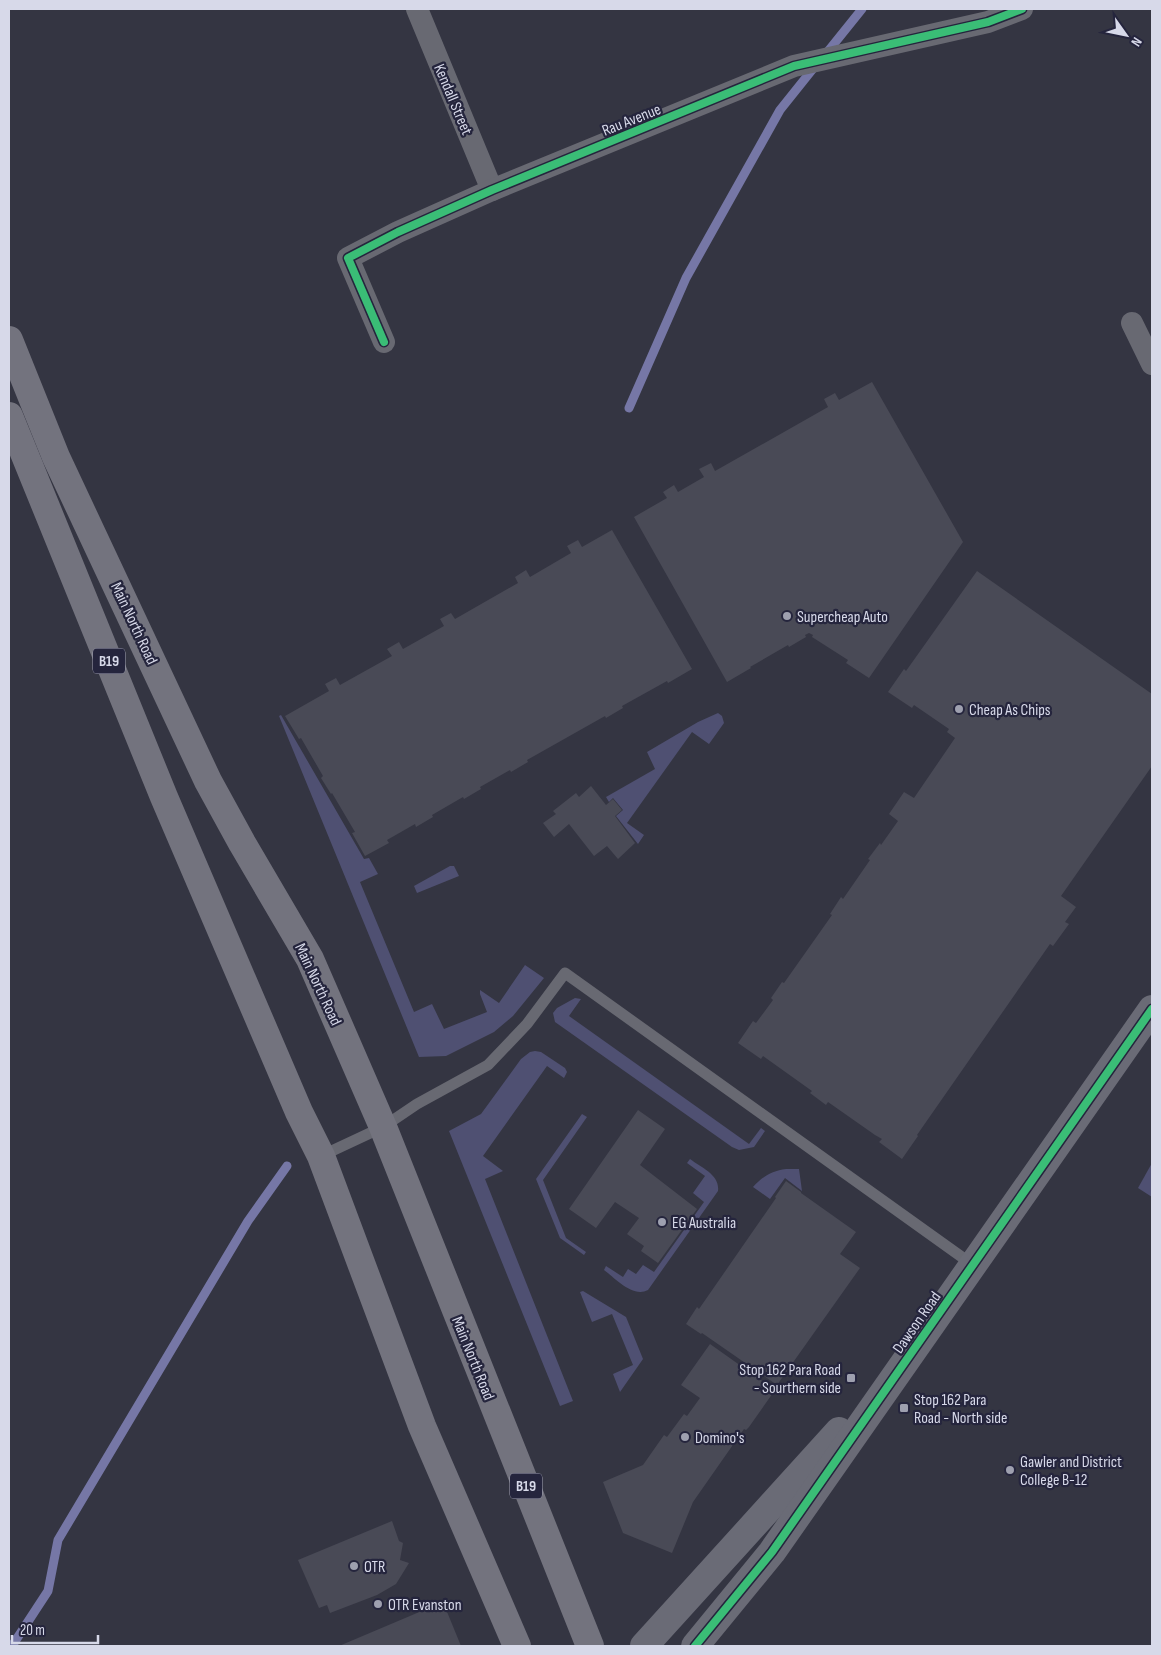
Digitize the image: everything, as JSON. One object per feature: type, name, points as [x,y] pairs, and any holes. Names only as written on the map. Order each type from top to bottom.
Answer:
[{"type":"main road","name":"Main North Road","points":[[9,340],[15,366],[56,458],[208,780],[242,843],[310,959],[383,1126],[590,1646]]},
{"type":"main road","name":"B19","points":[[9,416],[164,798],[295,1102],[321,1156],[422,1426],[517,1646]]},
{"type":"street","name":"Kendall Street","points":[[417,9],[492,190]]},
{"type":"street","name":"Rau Avenue","points":[[384,342],[348,258],[398,232],[492,190],[794,66],[988,22],[1022,9]]},
{"type":"street","points":[[1132,323],[1152,364]]},
{"type":"street","name":"Dawson Road","points":[[695,1646],[772,1552],[1152,1009]]},
{"type":"street","name":"Dawson Road","points":[[644,1646],[919,1342]]},
{"type":"lane","points":[[321,1156],[383,1126],[417,1104],[488,1065],[527,1024],[565,973],[973,1265]]},
{"type":"shaded area","points":[[718,713],[722,716],[724,723],[709,744],[692,732],[627,823],[644,835],[638,844],[616,816],[623,810],[613,798],[609,802],[606,797],[655,769],[647,752],[698,722]]},
{"type":"shaded area","points":[[281,715],[364,859],[369,858],[378,874],[360,882],[414,1012],[432,1004],[444,1029],[487,1012],[480,990],[499,1003],[525,965],[544,978],[513,1016],[494,1032],[446,1056],[419,1057],[279,716]]},
{"type":"shaded area","points":[[450,866],[454,866],[459,876],[417,893],[414,886]]},
{"type":"shaded area","points":[[575,998],[581,999],[569,1016],[749,1144],[761,1128],[765,1131],[754,1147],[739,1150],[732,1147],[555,1022],[553,1013],[557,1008]]},
{"type":"shaded area","points":[[530,1052],[541,1052],[565,1068],[567,1072],[564,1078],[547,1066],[483,1156],[503,1171],[485,1179],[573,1401],[560,1406],[449,1131],[481,1114],[521,1059]]},
{"type":"shaded area","points":[[582,1114],[587,1117],[543,1180],[566,1238],[586,1252],[584,1255],[560,1238],[536,1179]]},
{"type":"shaded area","points":[[690,1159],[713,1176],[718,1185],[718,1191],[648,1290],[636,1292],[631,1290],[604,1270],[606,1266],[623,1277],[628,1269],[636,1274],[643,1265],[654,1272],[704,1202],[693,1193],[705,1176],[687,1163]]},
{"type":"shaded area","points":[[1152,1163],[1152,1197],[1138,1188]]},
{"type":"shaded area","points":[[786,1169],[799,1169],[802,1191],[785,1178],[770,1199],[753,1187],[768,1175]]},
{"type":"shaded area","points":[[583,1291],[626,1317],[643,1359],[620,1392],[613,1374],[633,1365],[612,1314],[592,1322],[580,1292]]},
{"type":"building","points":[[872,382],[963,542],[869,678],[846,663],[848,660],[812,637],[813,635],[809,633],[805,635],[806,637],[789,647],[788,645],[727,682],[634,517],[667,498],[663,492],[674,485],[678,492],[704,477],[699,469],[711,463],[715,471],[828,407],[824,399],[835,393],[839,400]]},
{"type":"building","points":[[612,530],[692,669],[668,683],[667,681],[622,706],[623,708],[606,718],[605,716],[527,760],[528,762],[480,787],[481,789],[432,815],[433,817],[416,827],[415,824],[387,840],[389,843],[365,856],[352,833],[355,832],[321,778],[323,776],[301,738],[299,739],[285,716],[329,691],[325,684],[336,678],[340,685],[392,656],[387,649],[399,642],[403,649],[444,626],[440,619],[451,613],[455,619],[518,583],[515,577],[526,570],[530,577],[571,553],[567,546],[578,540],[582,547]]},
{"type":"building","points":[[977,571],[1152,694],[1152,766],[1061,896],[1076,907],[1065,922],[1069,924],[1053,946],[1050,944],[902,1159],[879,1142],[882,1139],[828,1102],[826,1105],[810,1093],[812,1091],[763,1056],[761,1059],[738,1043],[753,1021],[756,1023],[773,1000],[771,998],[782,982],[784,983],[832,915],[830,914],[841,897],[843,899],[870,860],[868,859],[880,843],[881,845],[898,821],[889,814],[904,792],[914,798],[955,738],[947,732],[949,729],[914,705],[912,708],[888,692],[904,669],[906,671]]},
{"type":"building","points":[[591,786],[606,805],[613,799],[622,810],[615,816],[635,843],[618,859],[607,846],[594,856],[569,824],[554,837],[543,823],[556,814],[553,811],[576,793],[579,797]]},
{"type":"building","points":[[638,1110],[665,1129],[640,1165],[697,1209],[658,1263],[641,1251],[644,1246],[627,1234],[639,1218],[615,1202],[596,1228],[569,1209]]},
{"type":"building","points":[[786,1181],[856,1232],[840,1254],[860,1268],[777,1385],[686,1324],[697,1307],[699,1309]]},
{"type":"building","points":[[710,1344],[775,1390],[749,1427],[746,1430],[744,1429],[693,1502],[672,1553],[623,1533],[603,1482],[643,1465],[664,1435],[667,1437],[684,1414],[687,1416],[700,1398],[681,1385]]},
{"type":"building","name":"OTR","points":[[392,1521],[399,1541],[403,1543],[400,1560],[409,1563],[396,1584],[377,1595],[330,1613],[327,1605],[319,1608],[298,1560]]},
{"type":"building","points":[[443,1602],[461,1646],[339,1646]]},
{"type":"waterway","points":[[825,55],[862,9]]},
{"type":"waterway","points":[[629,408],[686,278],[780,110],[816,65]]},
{"type":"waterway","points":[[12,1646],[48,1591],[58,1540],[248,1221],[287,1166]]},
{"type":"cycle path","points":[[384,342],[348,258],[398,232],[492,190],[794,66],[988,22],[1022,9]]},
{"type":"cycle path","points":[[695,1646],[772,1552],[1152,1009]]},
{"type":"place","name":"Supercheap Auto","points":[[787,616]]},
{"type":"place","name":"Cheap As Chips","points":[[959,709]]},
{"type":"place","name":"EG Australia","points":[[662,1222]]},
{"type":"place","name":"Stop 162 Para Road - Sourthern side","points":[[851,1378]]},
{"type":"place","name":"Stop 162 Para Road - North side","points":[[904,1408]]},
{"type":"place","name":"Domino's","points":[[685,1437]]},
{"type":"place","name":"Gawler and District College B-12","points":[[1010,1470]]},
{"type":"place","name":"OTR","points":[[354,1566]]},
{"type":"place","name":"OTR Evanston","points":[[378,1604]]}]
